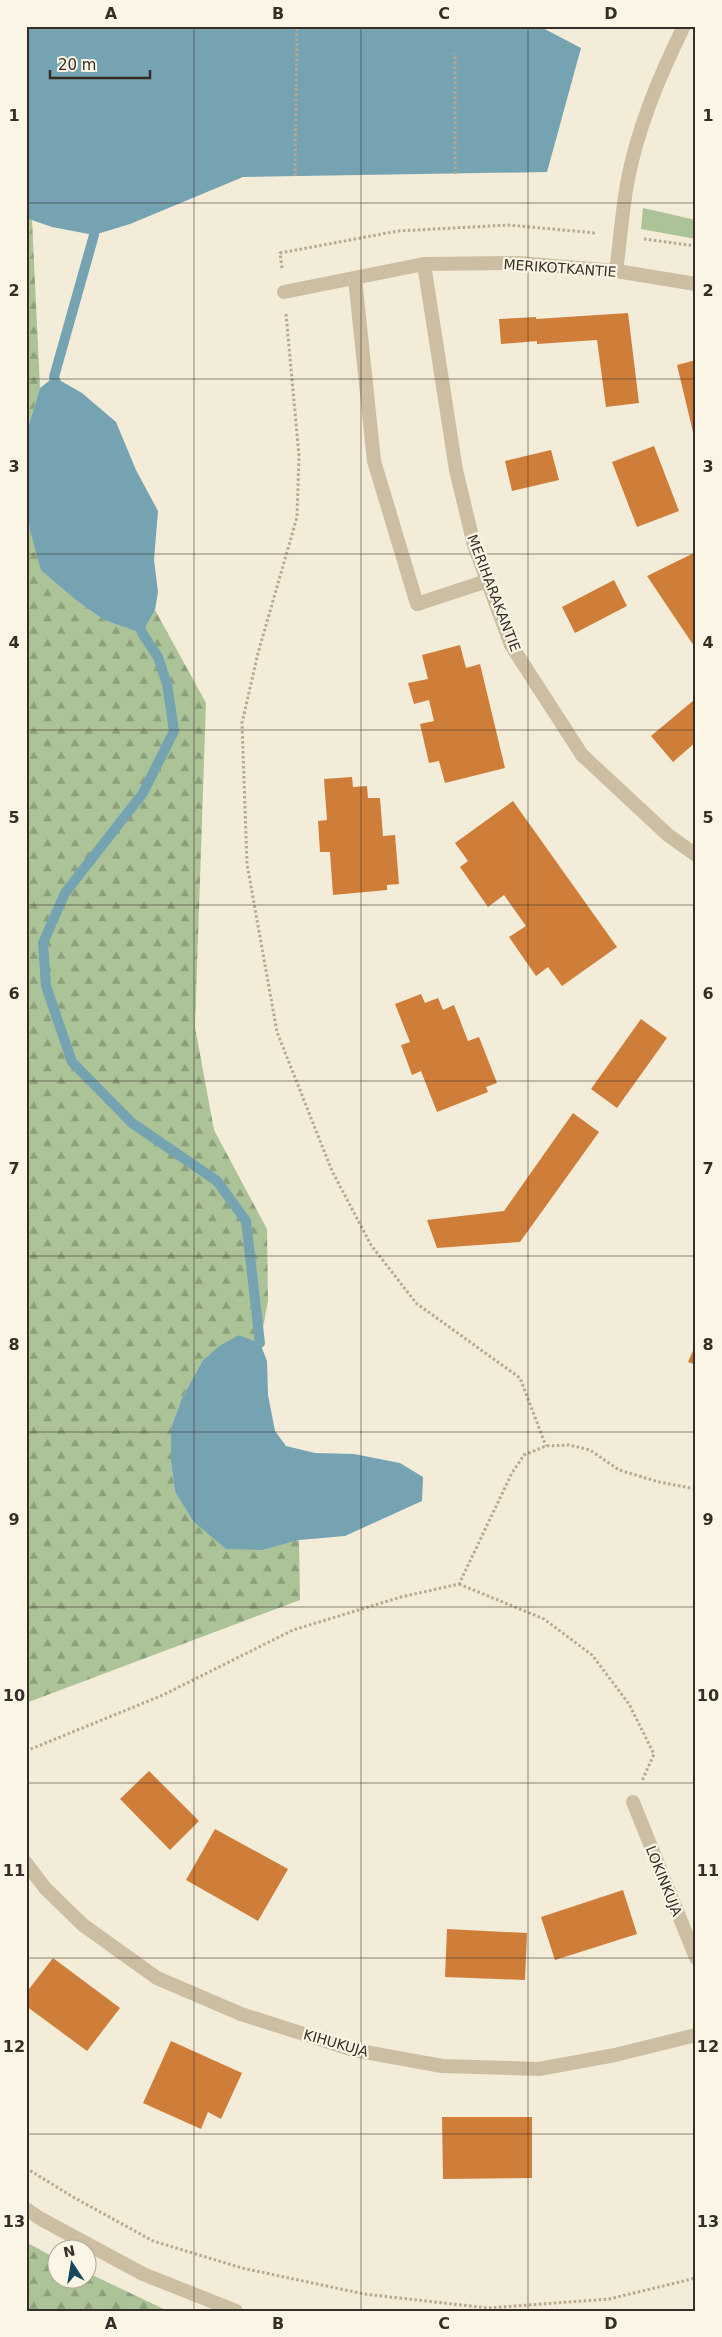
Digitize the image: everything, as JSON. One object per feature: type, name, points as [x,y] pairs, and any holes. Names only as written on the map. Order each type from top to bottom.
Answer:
[{"type":"street","points":[[616,271],[627,184],[644,118],[662,70],[684,26]]},
{"type":"street","name":"MERIKOTKANTIE","points":[[284,292],[424,264],[516,263],[616,271],[696,284]]},
{"type":"street","name":"MERIHARAKANTIE","points":[[424,264],[456,470],[474,546],[511,645],[582,755],[668,835],[696,855]]},
{"type":"street","points":[[355,278],[374,461],[417,604],[487,581]]},
{"type":"street","name":"LOKINKUJA","points":[[633,1802],[696,1958]]},
{"type":"street","name":"KIHUKUJA","points":[[26,1863],[45,1888],[83,1925],[157,1978],[241,2014],[354,2050],[442,2066],[539,2070],[615,2055],[696,2035]]},
{"type":"street","points":[[26,2209],[143,2274],[236,2311]]},
{"type":"path","points":[[295,176],[298,26]]},
{"type":"path","points":[[455,54],[455,174]]},
{"type":"path","points":[[284,292],[299,456],[297,517],[262,635],[242,723],[247,864],[277,1032],[332,1171],[371,1246],[416,1302],[520,1378],[546,1446]]},
{"type":"path","points":[[459,1584],[512,1473],[524,1455],[546,1446],[569,1445],[590,1450],[619,1470],[659,1482],[696,1489]]},
{"type":"path","points":[[26,1750],[163,1695],[293,1630],[401,1597],[459,1584],[544,1619],[592,1655],[629,1704],[654,1754]]},
{"type":"path","points":[[26,2168],[73,2197],[153,2241],[242,2268],[364,2294],[488,2308],[609,2298],[696,2278]]},
{"type":"green space","points":[[643,208],[696,220],[696,239],[641,229]]},
{"type":"green space","points":[[26,217],[32,220],[40,388],[26,434]]},
{"type":"green space","points":[[26,507],[30,531],[42,570],[77,601],[104,620],[142,632],[155,610],[206,703],[195,1027],[214,1130],[267,1229],[268,1301],[260,1343],[239,1335],[203,1360],[182,1398],[171,1428],[171,1462],[175,1492],[193,1521],[263,1550],[299,1540],[300,1600],[26,1703]]},
{"type":"green space","points":[[26,2242],[48,2254],[48,2290],[98,2290],[98,2278],[168,2311],[26,2311]]},
{"type":"water","points":[[26,26],[539,26],[581,48],[547,172],[243,177],[130,224],[94,235],[52,227],[26,218]]},
{"type":"water","points":[[54,377],[82,393],[116,422],[136,470],[158,511],[154,560],[158,592],[155,610],[142,633],[104,620],[77,601],[41,570],[30,531],[26,507],[26,434],[40,388]]},
{"type":"water","points":[[239,1335],[260,1343],[267,1361],[268,1395],[275,1431],[286,1446],[315,1453],[354,1454],[400,1463],[423,1477],[422,1501],[345,1536],[299,1540],[263,1550],[226,1549],[193,1521],[175,1492],[171,1462],[171,1428],[182,1398],[203,1360],[221,1345]]},
{"type":"building","points":[[628,313],[639,403],[606,407],[597,340],[501,344],[499,319],[536,317],[536,319]]},
{"type":"building","points":[[696,360],[696,431],[693,432],[677,365]]},
{"type":"building","points":[[654,446],[679,511],[637,527],[612,462]]},
{"type":"building","points":[[551,450],[559,480],[512,491],[505,461]]},
{"type":"building","points":[[696,552],[696,644],[694,646],[647,576]]},
{"type":"building","points":[[614,580],[627,606],[575,633],[562,607]]},
{"type":"building","points":[[460,645],[466,668],[480,664],[505,768],[445,783],[439,761],[429,763],[420,724],[434,721],[429,700],[414,704],[408,683],[428,679],[422,655]]},
{"type":"building","points":[[694,700],[696,703],[696,742],[673,762],[651,736]]},
{"type":"building","points":[[352,777],[353,787],[367,786],[368,798],[380,798],[383,836],[395,835],[399,884],[387,885],[387,890],[333,895],[330,852],[320,852],[318,821],[327,820],[324,779]]},
{"type":"building","points":[[513,801],[617,947],[562,986],[548,967],[536,976],[509,937],[526,926],[504,895],[488,907],[460,867],[468,861],[455,843]]},
{"type":"building","points":[[421,994],[425,1003],[438,998],[443,1010],[454,1005],[468,1041],[479,1037],[497,1083],[486,1087],[488,1092],[437,1112],[421,1071],[412,1075],[401,1045],[410,1042],[395,1004]]},
{"type":"building","points":[[641,1019],[667,1038],[617,1108],[591,1089]]},
{"type":"building","points":[[573,1113],[599,1132],[520,1242],[437,1248],[427,1220],[504,1211]]},
{"type":"building","points":[[696,1344],[696,1365],[688,1362]]},
{"type":"building","points":[[149,1771],[199,1821],[170,1850],[120,1799]]},
{"type":"building","points":[[215,1829],[288,1869],[258,1921],[186,1880]]},
{"type":"building","points":[[623,1890],[637,1934],[555,1960],[541,1917]]},
{"type":"building","points":[[447,1929],[527,1933],[525,1980],[445,1977]]},
{"type":"building","points":[[53,1958],[120,2008],[87,2051],[26,2006],[26,1993]]},
{"type":"building","points":[[171,2041],[242,2073],[221,2119],[208,2112],[201,2129],[143,2103]]},
{"type":"building","points":[[442,2117],[532,2117],[532,2178],[443,2179]]},
{"type":"waterway","points":[[58,390],[54,377],[94,235]]},
{"type":"waterway","points":[[138,621],[142,633],[158,657],[167,684],[174,731],[143,793],[65,893],[43,943],[46,986],[72,1062],[132,1123],[217,1181],[246,1221],[260,1343]]}]
